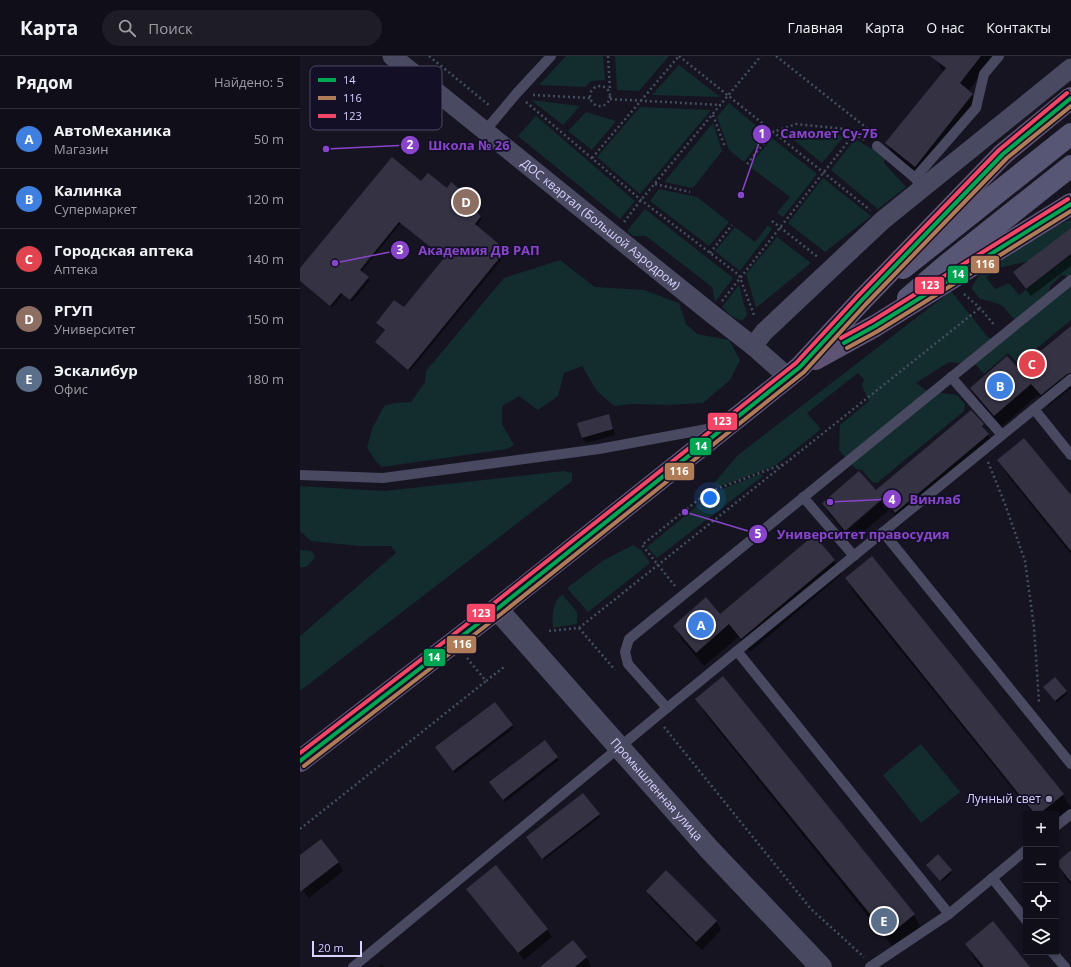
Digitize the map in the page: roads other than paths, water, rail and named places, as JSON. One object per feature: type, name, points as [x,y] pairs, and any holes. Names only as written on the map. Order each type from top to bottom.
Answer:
[{"type":"highway","points":[[862,300],[1003,154],[1071,98]]},
{"type":"main road","points":[[300,761],[497,609],[794,372],[862,300],[1071,134]]},
{"type":"main road","points":[[875,326],[944,267],[1071,166]]},
{"type":"main road","points":[[794,372],[875,326],[1071,204]]},
{"type":"street","name":"ДОС квартал (Большой Аэродром)","points":[[392,56],[404,66]]},
{"type":"street","points":[[753,346],[764,332],[883,220],[918,183],[1071,68]]},
{"type":"street","name":"ДОС квартал (Большой Аэродром)","points":[[442,96],[712,314],[753,346],[794,372]]},
{"type":"street","name":"Промышленная улица","points":[[497,609],[709,849],[821,967]]},
{"type":"lane","points":[[485,131],[551,56]]},
{"type":"lane","points":[[876,146],[918,183],[976,108],[984,74],[999,56]]},
{"type":"lane","points":[[667,708],[628,664],[625,652],[628,639],[1071,280]]},
{"type":"lane","points":[[951,377],[1002,435]]},
{"type":"lane","points":[[353,967],[656,717],[1071,379]]},
{"type":"lane","points":[[1034,409],[1071,455]]},
{"type":"lane","points":[[300,475],[383,478],[599,449],[728,425]]},
{"type":"lane","points":[[803,497],[854,556]]},
{"type":"lane","points":[[883,532],[1071,764]]},
{"type":"lane","points":[[737,651],[949,914]]},
{"type":"lane","points":[[1059,824],[1071,814]]},
{"type":"lane","points":[[872,966],[949,914],[1023,852]]},
{"type":"lane","points":[[992,878],[1025,919]]},
{"type":"lane","points":[[1055,955],[1065,967]]},
{"type":"place","name":"Школа № 26","points":[[326,149]]},
{"type":"place","name":"Самолет Су-7Б","points":[[741,195]]},
{"type":"place","name":"РГУП","points":[[466,202]]},
{"type":"place","name":"Академия ДВ РАП","points":[[335,263]]},
{"type":"place","name":"Городская аптека","points":[[1032,364]]},
{"type":"place","name":"Калинка","points":[[1000,386]]},
{"type":"place","name":"Винлаб","points":[[830,502]]},
{"type":"place","name":"Университет правосудия","points":[[685,512]]},
{"type":"place","name":"АвтоМеханика","points":[[701,625]]},
{"type":"place","name":"Лунный свет","points":[[1049,799]]},
{"type":"place","name":"Эскалибур","points":[[884,921]]}]
